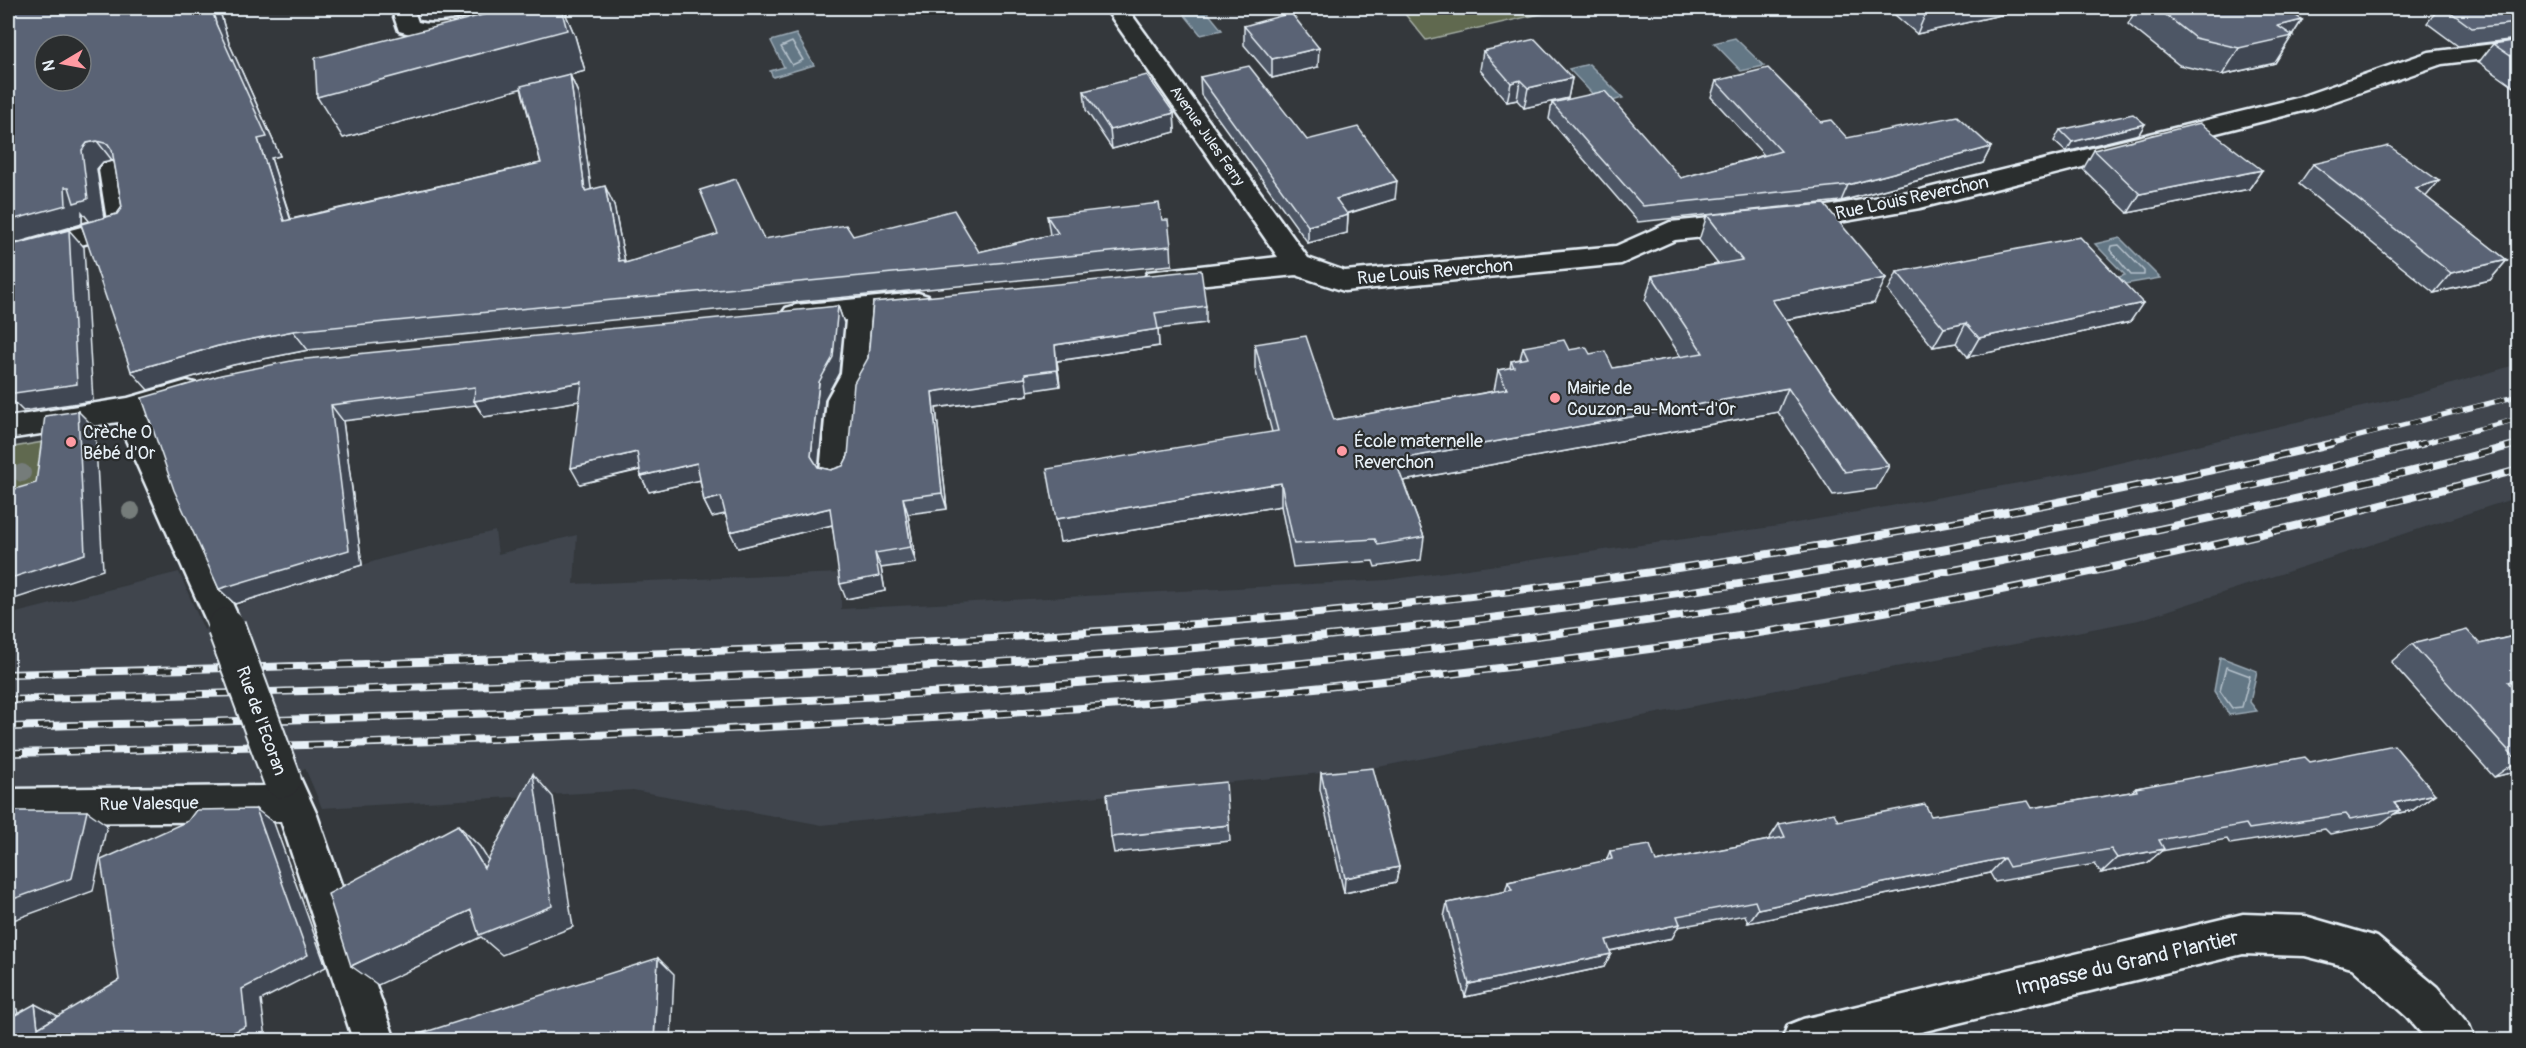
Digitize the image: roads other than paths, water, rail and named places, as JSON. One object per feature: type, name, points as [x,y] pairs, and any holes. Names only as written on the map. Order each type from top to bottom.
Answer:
[{"type":"street","points":[[402,8],[407,26],[432,33],[512,12],[516,8]]},
{"type":"street","name":"Avenue Jules Ferry","points":[[1116,8],[1298,265]]},
{"type":"street","name":"Rue Louis Reverchon","points":[[1298,265],[1344,281],[1621,255],[1670,231],[1822,216],[1920,199],[2306,103],[2438,57],[2518,48]]},
{"type":"street","points":[[8,256],[122,225],[112,170]]},
{"type":"street","points":[[1133,281],[1298,265]]},
{"type":"street","points":[[768,318],[944,300]]},
{"type":"street","points":[[836,472],[842,399],[856,374],[862,308]]},
{"type":"street","points":[[8,428],[128,409],[213,384]]},
{"type":"street","name":"Rue de l'Ecoran","points":[[128,409],[226,627],[287,791],[374,1041]]},
{"type":"street","name":"Rue Valesque","points":[[8,809],[13,806],[287,791]]},
{"type":"street","name":"Impasse du Grand Plantier","points":[[1803,1041],[2243,934],[2306,936],[2363,951],[2422,1002],[2454,1041]]},
{"type":"water","points":[[1179,8],[1204,8],[1222,30],[1201,35]]},
{"type":"water","points":[[796,34],[814,65],[773,77],[770,71],[784,67],[771,41]]},
{"type":"water","points":[[1735,38],[1764,66],[1741,71],[1714,43]]},
{"type":"water","points":[[1589,64],[1623,98],[1602,104],[1569,69]]},
{"type":"water","points":[[2120,238],[2160,278],[2125,284],[2119,277],[2125,275],[2095,244]]},
{"type":"water","points":[[2220,657],[2257,671],[2250,702],[2257,711],[2229,715],[2214,691]]},
{"type":"railway","points":[[2324,445],[2518,396]]},
{"type":"railway","points":[[2416,445],[2518,419]]},
{"type":"railway","points":[[8,674],[255,668],[824,646],[1062,634],[1299,615],[1559,585],[1818,546],[2074,499],[2330,444]]},
{"type":"railway","points":[[8,700],[564,683],[842,671],[1120,654],[1448,623],[1776,578],[1939,551],[2262,484],[2422,444]]},
{"type":"railway","points":[[8,727],[471,714],[780,702],[1087,682],[1403,652],[1725,609],[1884,583],[2202,520],[2360,484],[2518,444],[2512,445]]},
{"type":"railway","points":[[8,753],[671,732],[892,720],[1113,706],[1333,686],[1553,662],[1772,631],[2054,580],[2333,517],[2518,470]]},
{"type":"place","name":"Mairie de Couzon-au-Mont-d'Or","points":[[1555,398]]},
{"type":"place","name":"Crèche O Bébé d'Or","points":[[71,442]]},
{"type":"place","name":"École maternelle Reverchon","points":[[1342,451]]}]
